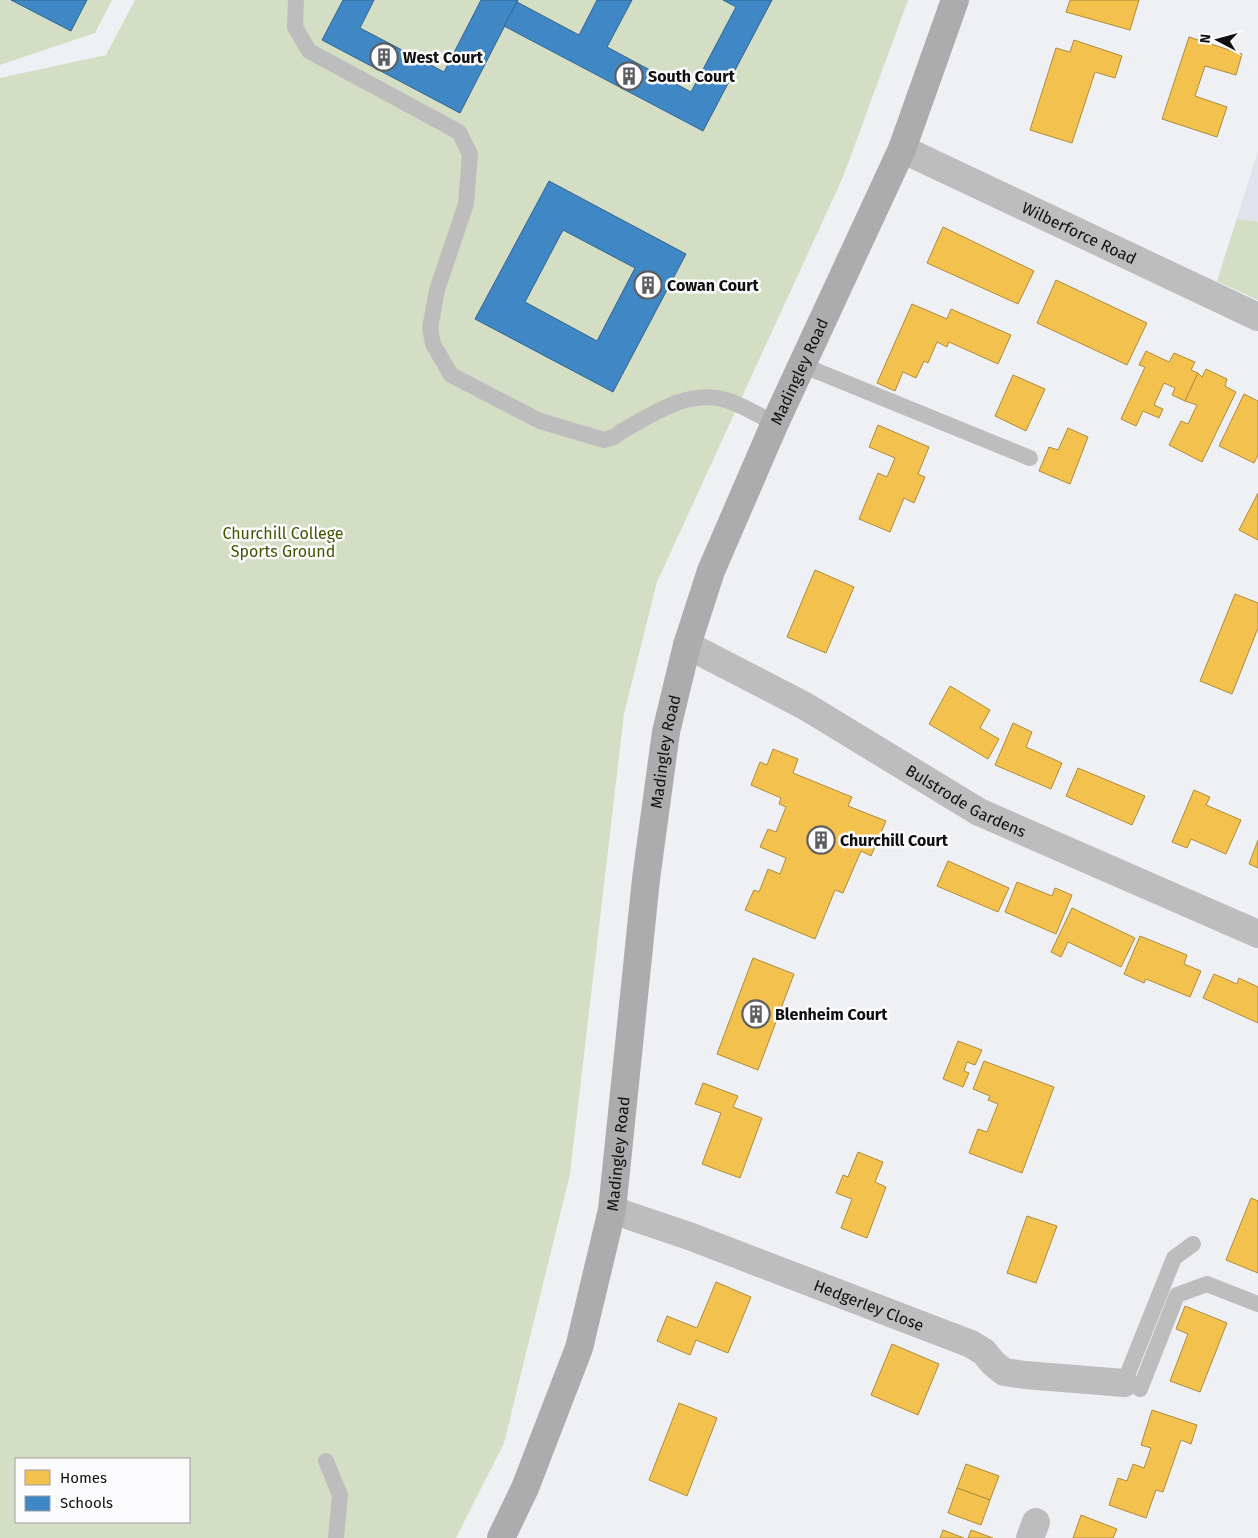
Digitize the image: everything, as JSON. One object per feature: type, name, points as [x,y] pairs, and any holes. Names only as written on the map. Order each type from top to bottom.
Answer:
[{"type":"main road","name":"Madingley Road","points":[[502,1538],[525,1488],[579,1348],[612,1210],[647,869],[666,732],[687,645],[711,571],[775,423],[902,149],[955,0]]},
{"type":"street","name":"Wilberforce Road","points":[[902,149],[1258,317]]},
{"type":"street","name":"Bulstrode Gardens","points":[[687,645],[805,706],[978,812],[1258,934]]},
{"type":"street","name":"Hedgerley Close","points":[[612,1210],[689,1236],[970,1344],[984,1352],[1004,1372],[1132,1386]]},
{"type":"lane","points":[[296,0],[295,27],[310,50],[459,132],[470,154],[466,204],[437,290],[430,328],[433,344],[451,375],[540,421],[604,440],[614,437],[674,403],[706,398],[726,400],[775,423]]},
{"type":"lane","points":[[802,365],[1030,458]]},
{"type":"lane","points":[[1132,1386],[1174,1258],[1193,1244]]},
{"type":"lane","points":[[1132,1386],[1177,1295],[1207,1284],[1258,1304]]},
{"type":"lane","points":[[326,1461],[340,1495],[336,1538]]},
{"type":"shaded area","points":[[1258,151],[1258,300],[1217,281]]},
{"type":"green space","points":[[0,0],[112,0],[95,33],[0,65]]},
{"type":"green space","name":"Churchill College Sports Ground","points":[[135,0],[343,0],[322,40],[459,112],[504,26],[702,131],[772,0],[908,0],[843,177],[657,582],[624,714],[570,1174],[504,1443],[456,1538],[0,1538],[0,78],[106,55]]},
{"type":"green space","points":[[374,0],[481,0],[444,72],[360,28]]},
{"type":"green space","points":[[518,0],[597,0],[579,35],[517,2]]},
{"type":"green space","points":[[632,0],[723,0],[736,7],[691,92],[607,47]]},
{"type":"green space","points":[[1237,219],[1258,222],[1258,300],[1217,281]]},
{"type":"building: Homes","points":[[1070,0],[1139,0],[1130,30],[1066,12]]},
{"type":"building: Homes","points":[[1189,37],[1242,54],[1236,75],[1205,66],[1195,96],[1227,107],[1217,137],[1162,119]]},
{"type":"building: Homes","points":[[1074,40],[1122,56],[1115,78],[1095,72],[1072,143],[1030,130],[1056,48],[1070,52]]},
{"type":"building: Homes","points":[[943,227],[1034,271],[1018,304],[927,263]]},
{"type":"building: Homes","points":[[1056,280],[1147,323],[1127,365],[1037,323]]},
{"type":"building: Homes","points":[[912,304],[947,319],[951,309],[1011,335],[998,364],[949,342],[947,347],[937,342],[928,363],[924,361],[916,378],[903,372],[895,391],[877,383]]},
{"type":"building: Homes","points":[[1146,351],[1169,362],[1174,353],[1195,362],[1191,370],[1198,373],[1185,401],[1172,395],[1175,388],[1164,383],[1154,405],[1163,409],[1159,418],[1143,411],[1136,426],[1121,419],[1145,367],[1139,365]]},
{"type":"building: Homes","points":[[1206,369],[1227,379],[1225,386],[1236,392],[1202,462],[1169,445],[1181,421],[1188,424],[1197,405],[1185,401],[1198,373],[1202,377]]},
{"type":"building: Homes","points":[[1013,375],[1045,389],[1026,431],[995,416]]},
{"type":"building: Homes","points":[[1244,394],[1258,401],[1258,455],[1254,463],[1219,446]]},
{"type":"building: Homes","points":[[878,425],[929,447],[918,474],[925,477],[914,503],[904,498],[890,532],[859,519],[878,473],[887,477],[895,458],[869,447]]},
{"type":"building: Homes","points":[[1068,428],[1088,437],[1070,484],[1039,471],[1049,447],[1058,450]]},
{"type":"building: Homes","points":[[1258,493],[1258,540],[1239,530]]},
{"type":"building: Homes","points":[[815,570],[854,587],[826,653],[787,637]]},
{"type":"building: Homes","points":[[1235,594],[1258,603],[1258,628],[1232,694],[1200,681]]},
{"type":"building: Homes","points":[[950,686],[990,710],[980,728],[999,739],[988,759],[929,724]]},
{"type":"building: Homes","points":[[1013,723],[1032,732],[1026,747],[1062,763],[1051,789],[995,765]]},
{"type":"building: Homes","name":"Churchill Court","points":[[773,749],[798,759],[793,773],[852,797],[848,806],[886,821],[871,856],[861,851],[843,893],[835,890],[815,939],[745,910],[754,890],[759,892],[768,869],[780,874],[786,858],[760,847],[768,829],[776,832],[786,807],[779,804],[781,798],[751,785],[760,762],[767,765]]},
{"type":"building: Homes","points":[[1078,768],[1145,796],[1132,825],[1066,796]]},
{"type":"building: Homes","points":[[1194,790],[1210,797],[1206,805],[1241,820],[1226,854],[1191,839],[1187,848],[1172,842]]},
{"type":"building: Homes","points":[[1258,840],[1258,868],[1249,864]]},
{"type":"building: Homes","points":[[948,861],[1009,888],[998,912],[937,886]]},
{"type":"building: Homes","points":[[1017,882],[1052,896],[1055,888],[1072,895],[1056,934],[1005,912]]},
{"type":"building: Homes","points":[[1072,908],[1135,938],[1121,967],[1068,942],[1061,957],[1051,952]]},
{"type":"building: Homes","points":[[1140,936],[1187,955],[1184,964],[1201,971],[1190,997],[1146,979],[1144,983],[1124,974]]},
{"type":"building: Homes","name":"Blenheim Court","points":[[753,958],[794,974],[758,1070],[717,1054]]},
{"type":"building: Homes","points":[[1214,974],[1237,984],[1239,978],[1258,987],[1258,1023],[1203,998]]},
{"type":"building: Homes","points":[[958,1041],[982,1050],[975,1065],[967,1062],[964,1071],[969,1073],[963,1087],[943,1079]]},
{"type":"building: Homes","points":[[984,1061],[1054,1087],[1022,1173],[969,1153],[978,1129],[987,1132],[998,1104],[988,1100],[990,1096],[973,1089]]},
{"type":"building: Homes","points":[[703,1083],[738,1096],[733,1107],[762,1118],[740,1178],[702,1164],[721,1113],[695,1104]]},
{"type":"building: Homes","points":[[858,1152],[883,1162],[875,1182],[886,1187],[867,1238],[841,1228],[852,1199],[836,1193],[843,1175],[848,1177]]},
{"type":"building: Homes","points":[[1251,1198],[1258,1201],[1258,1273],[1226,1260]]},
{"type":"building: Homes","points":[[1027,1216],[1057,1226],[1036,1283],[1007,1273]]},
{"type":"building: Homes","points":[[716,1282],[751,1297],[728,1353],[696,1340],[690,1355],[657,1341],[667,1316],[697,1328]]},
{"type":"building: Homes","points":[[1185,1306],[1227,1323],[1200,1392],[1170,1381],[1188,1334],[1176,1329]]},
{"type":"building: Homes","points":[[892,1344],[939,1364],[918,1415],[871,1395]]},
{"type":"building: Homes","points":[[679,1403],[717,1418],[687,1496],[649,1480]]},
{"type":"building: Homes","points":[[1152,1410],[1197,1425],[1191,1444],[1181,1440],[1163,1492],[1156,1490],[1146,1518],[1109,1505],[1118,1478],[1127,1481],[1133,1464],[1144,1468],[1151,1448],[1141,1445]]},
{"type":"building: Homes","points":[[966,1464],[999,1476],[990,1500],[957,1488]]},
{"type":"building: Homes","points":[[957,1488],[990,1500],[981,1525],[948,1513]]},
{"type":"building: Homes","points":[[1081,1515],[1117,1529],[1113,1538],[1073,1538]]},
{"type":"building: Homes","points":[[943,1530],[964,1538],[940,1538]]},
{"type":"building: Homes","points":[[971,1530],[993,1538],[968,1538]]},
{"type":"building: Schools","points":[[11,0],[87,0],[71,31]]},
{"type":"building: Schools","name":"West Court","points":[[343,0],[374,0],[360,28],[444,72],[481,0],[518,0],[460,113],[322,40]]},
{"type":"building: Schools","name":"South Court","points":[[597,0],[632,0],[607,47],[691,92],[736,7],[723,0],[772,0],[703,131],[504,26],[517,2],[579,35]]},
{"type":"building: Schools","name":"Cowan Court","points":[[549,181],[686,254],[613,392],[475,319]],"holes":[[[563,230],[635,268],[597,341],[525,302]]]},
{"type":"place","name":"West Court","points":[[384,57]]},
{"type":"place","name":"South Court","points":[[629,76]]},
{"type":"place","name":"Cowan Court","points":[[648,285]]},
{"type":"place","name":"Churchill Court","points":[[821,840]]},
{"type":"place","name":"Blenheim Court","points":[[756,1014]]}]
